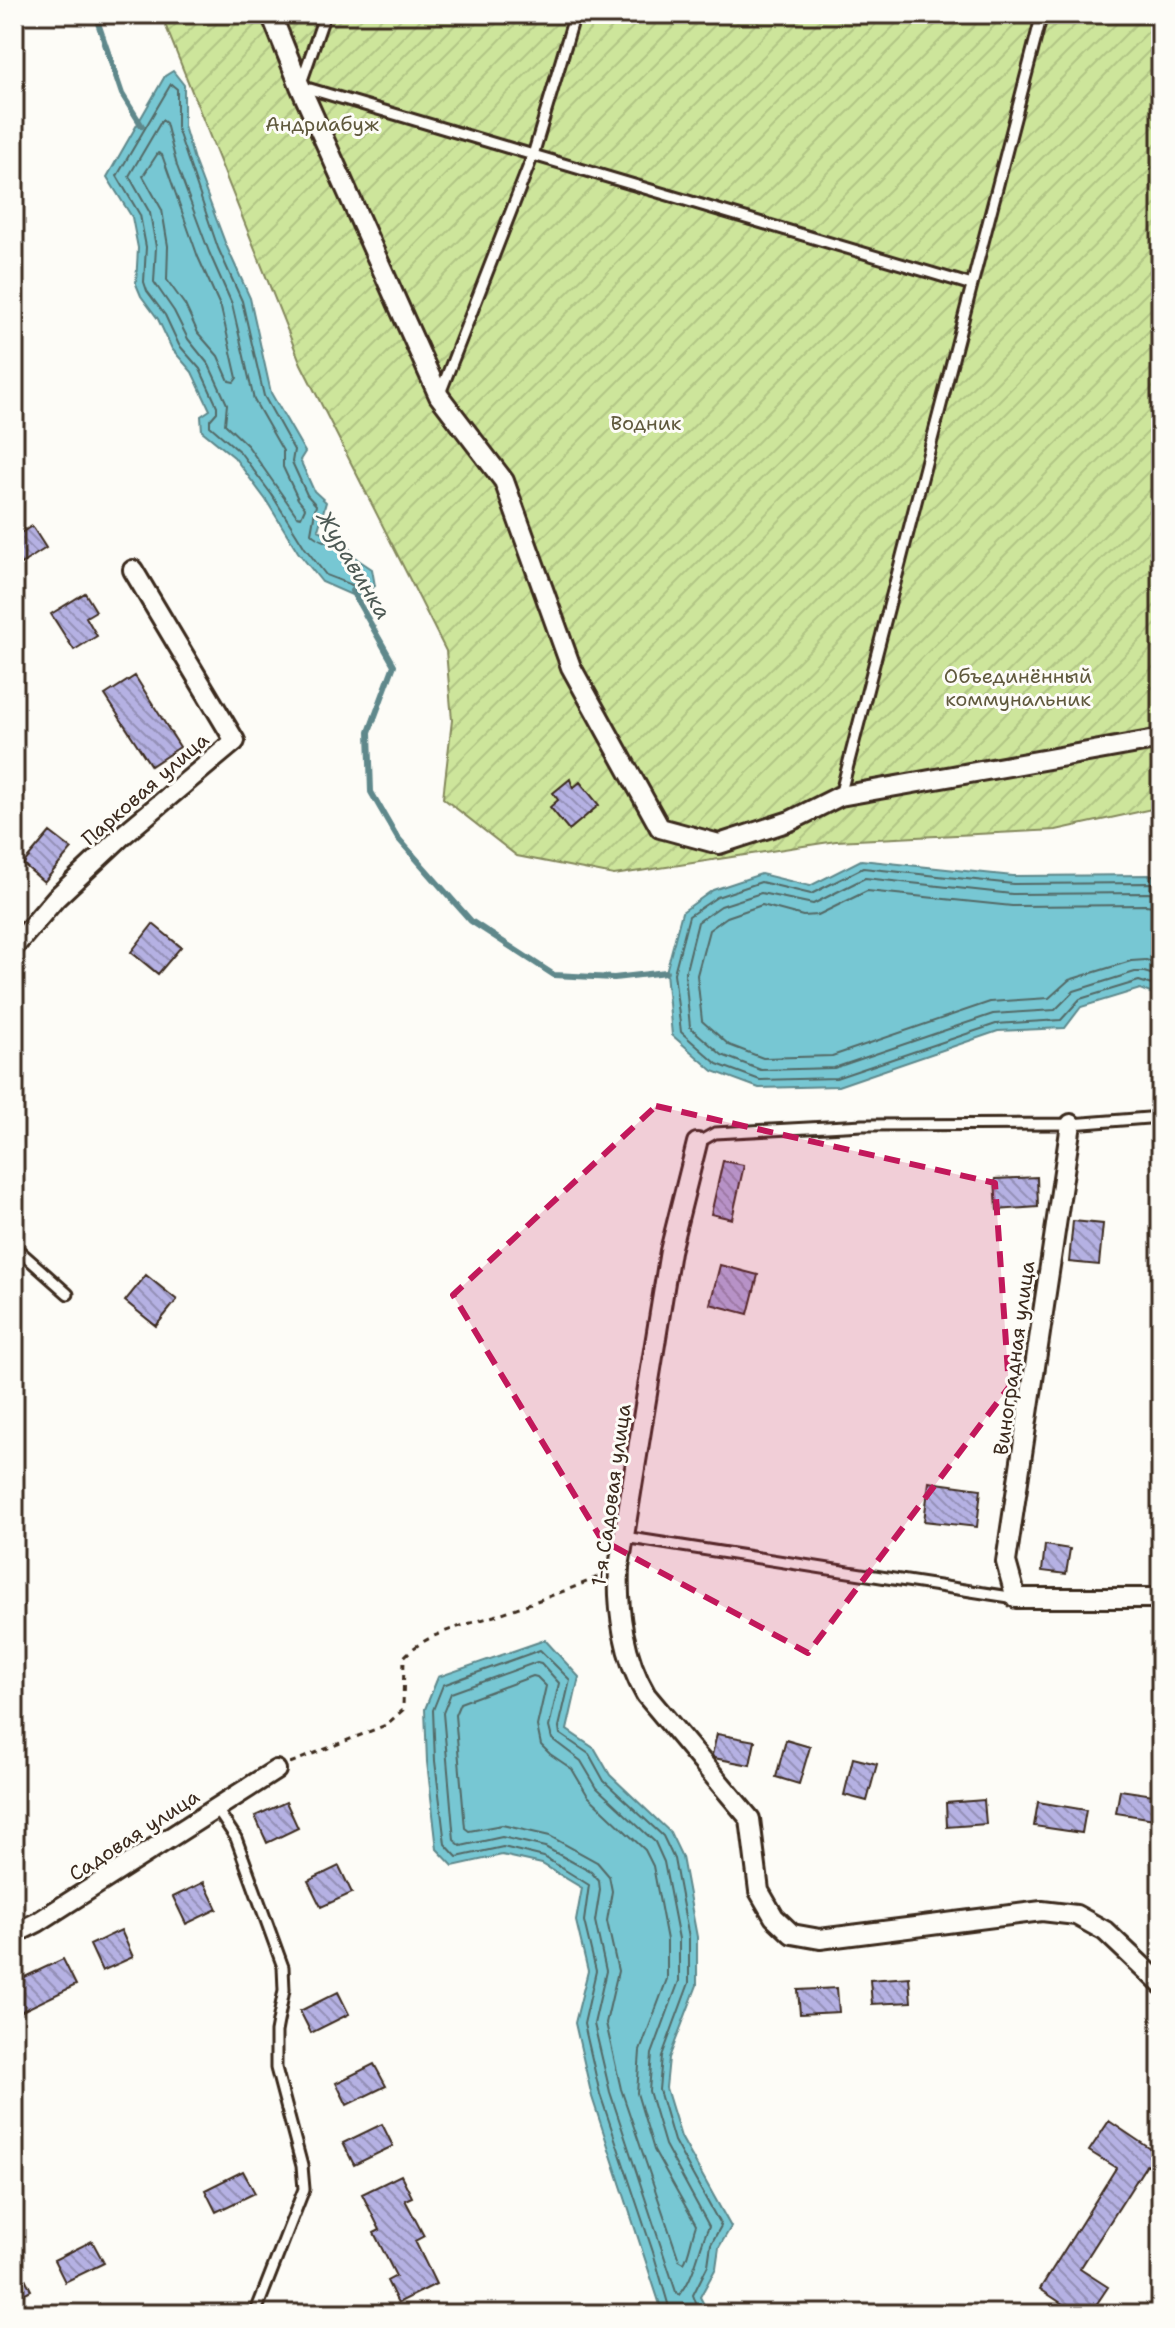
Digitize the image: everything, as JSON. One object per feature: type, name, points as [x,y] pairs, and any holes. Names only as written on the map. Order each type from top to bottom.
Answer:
[{"type":"street","points":[[271,14],[300,86],[439,396],[504,481],[571,667],[660,828],[719,844],[790,821],[840,796],[1161,739]]},
{"type":"street","name":"Парковая улица","points":[[14,947],[56,898],[112,845],[235,741],[133,570]]},
{"type":"street","name":"Виноградная улица","points":[[1016,1598],[1006,1562],[1071,1124]]},
{"type":"street","name":"1-я Садовая улица","points":[[697,1143],[670,1251],[619,1567],[618,1590],[627,1652],[634,1676],[646,1695],[750,1819],[759,1891],[774,1917],[792,1934],[820,1939],[1042,1911],[1076,1915],[1105,1931],[1161,1984]]},
{"type":"street","points":[[1016,1598],[1161,1598]]},
{"type":"street","name":"Садовая улица","points":[[14,1934],[38,1922],[276,1770]]},
{"type":"lane","points":[[325,14],[300,86],[972,285]]},
{"type":"lane","points":[[439,396],[533,155],[575,14]]},
{"type":"lane","points":[[840,796],[1042,14]]},
{"type":"lane","points":[[697,1143],[715,1133],[863,1125],[1071,1124],[1161,1117]]},
{"type":"lane","points":[[14,1246],[68,1294]]},
{"type":"lane","points":[[624,1537],[1016,1598]]},
{"type":"lane","points":[[216,1808],[236,1838],[283,1967],[284,1990],[276,2032],[276,2068],[302,2166],[304,2189],[255,2314]]},
{"type":"path","points":[[276,1770],[306,1755],[386,1725],[403,1710],[404,1657],[413,1647],[440,1634],[568,1591],[619,1567]]},
{"type":"highlighted area","points":[[656,1106],[995,1183],[1009,1387],[808,1653],[602,1540],[453,1295]]},
{"type":"green space","points":[[161,14],[1161,14],[1161,807],[1056,830],[836,841],[614,875],[517,856],[443,798],[452,720],[446,651],[301,364]]},
{"type":"water","points":[[173,71],[184,85],[184,126],[194,160],[250,298],[271,393],[305,452],[300,460],[314,491],[326,502],[318,530],[344,541],[357,559],[372,569],[375,586],[356,597],[322,582],[234,457],[202,431],[201,416],[210,410],[192,372],[172,349],[136,284],[138,248],[132,217],[107,177],[165,76]]},
{"type":"water","points":[[861,860],[1013,876],[1153,875],[1161,878],[1161,997],[1140,989],[1081,1007],[1065,1028],[998,1031],[838,1086],[759,1088],[713,1071],[672,1035],[666,972],[682,912],[713,890],[761,874],[810,886]]},
{"type":"water","points":[[545,1640],[579,1677],[567,1730],[595,1749],[610,1775],[670,1832],[682,1857],[697,1937],[697,1985],[669,2058],[666,2088],[681,2137],[731,2227],[719,2247],[716,2268],[700,2297],[709,2314],[663,2314],[592,2097],[575,2023],[588,1971],[576,1921],[582,1888],[542,1864],[502,1855],[453,1866],[437,1849],[427,1762],[425,1709],[438,1677]]},
{"type":"building","points":[[32,526],[46,548],[21,564],[14,554],[14,537]]},
{"type":"building","points":[[85,593],[96,611],[86,617],[97,636],[74,650],[51,614]]},
{"type":"building","points":[[135,676],[180,747],[151,766],[105,695]]},
{"type":"building","points":[[570,779],[573,788],[580,782],[599,805],[569,830],[550,807],[558,800],[553,793]]},
{"type":"building","points":[[50,832],[72,849],[44,882],[23,864]]},
{"type":"building","points":[[153,924],[181,947],[158,974],[131,952]]},
{"type":"building","points":[[723,1161],[744,1165],[732,1219],[711,1214]]},
{"type":"building","points":[[1037,1177],[1038,1207],[997,1210],[995,1179]]},
{"type":"building","points":[[1073,1221],[1103,1224],[1099,1265],[1069,1262]]},
{"type":"building","points":[[720,1265],[758,1275],[748,1314],[710,1304]]},
{"type":"building","points":[[146,1275],[177,1300],[156,1326],[125,1301]]},
{"type":"building","points":[[929,1482],[981,1489],[977,1527],[924,1521]]},
{"type":"building","points":[[1045,1545],[1070,1549],[1066,1574],[1042,1571]]},
{"type":"building","points":[[717,1734],[755,1741],[750,1765],[714,1758]]},
{"type":"building","points":[[786,1740],[810,1747],[799,1784],[776,1777]]},
{"type":"building","points":[[853,1758],[877,1764],[867,1801],[844,1795]]},
{"type":"building","points":[[1120,1790],[1161,1796],[1161,1820],[1116,1813]]},
{"type":"building","points":[[984,1800],[986,1824],[947,1827],[946,1803]]},
{"type":"building","points":[[286,1802],[298,1828],[267,1843],[255,1816]]},
{"type":"building","points":[[1038,1802],[1086,1810],[1082,1833],[1034,1826]]},
{"type":"building","points":[[339,1866],[352,1893],[321,1907],[308,1881]]},
{"type":"building","points":[[204,1882],[217,1909],[186,1924],[173,1897]]},
{"type":"building","points":[[121,1930],[133,1957],[102,1971],[90,1945]]},
{"type":"building","points":[[63,1959],[76,1985],[14,2015],[14,1982]]},
{"type":"building","points":[[909,1977],[911,2002],[872,2004],[870,1980]]},
{"type":"building","points":[[837,1988],[839,2012],[800,2014],[798,1990]]},
{"type":"building","points":[[338,1992],[349,2014],[311,2033],[300,2011]]},
{"type":"building","points":[[374,2064],[386,2086],[347,2105],[336,2083]]},
{"type":"building","points":[[1109,2121],[1161,2156],[1153,2168],[1147,2164],[1080,2269],[1108,2287],[1090,2314],[1078,2314],[1040,2289],[1116,2168],[1089,2151]]},
{"type":"building","points":[[382,2124],[393,2146],[354,2165],[343,2143]]},
{"type":"building","points":[[243,2171],[255,2193],[216,2212],[205,2190]]},
{"type":"building","points":[[401,2175],[412,2197],[405,2200],[424,2236],[415,2241],[436,2284],[398,2303],[387,2281],[396,2276],[374,2233],[380,2230],[362,2194]]},
{"type":"building","points":[[92,2241],[104,2263],[65,2282],[54,2260]]},
{"type":"building","points":[[14,2256],[31,2290],[14,2299]]},
{"type":"waterway","name":"Журавинка","points":[[95,14],[122,94],[142,126]]},
{"type":"waterway","name":"Журавинка","points":[[352,591],[394,665],[369,732],[371,792],[397,837],[471,921],[554,975],[614,978],[666,972]]},
{"type":"park label","name":"Андриабуж","points":[[322,124]]},
{"type":"park label","name":"Водник","points":[[646,423]]},
{"type":"park label","name":"Объединённый коммунальник","points":[[1018,688]]}]
